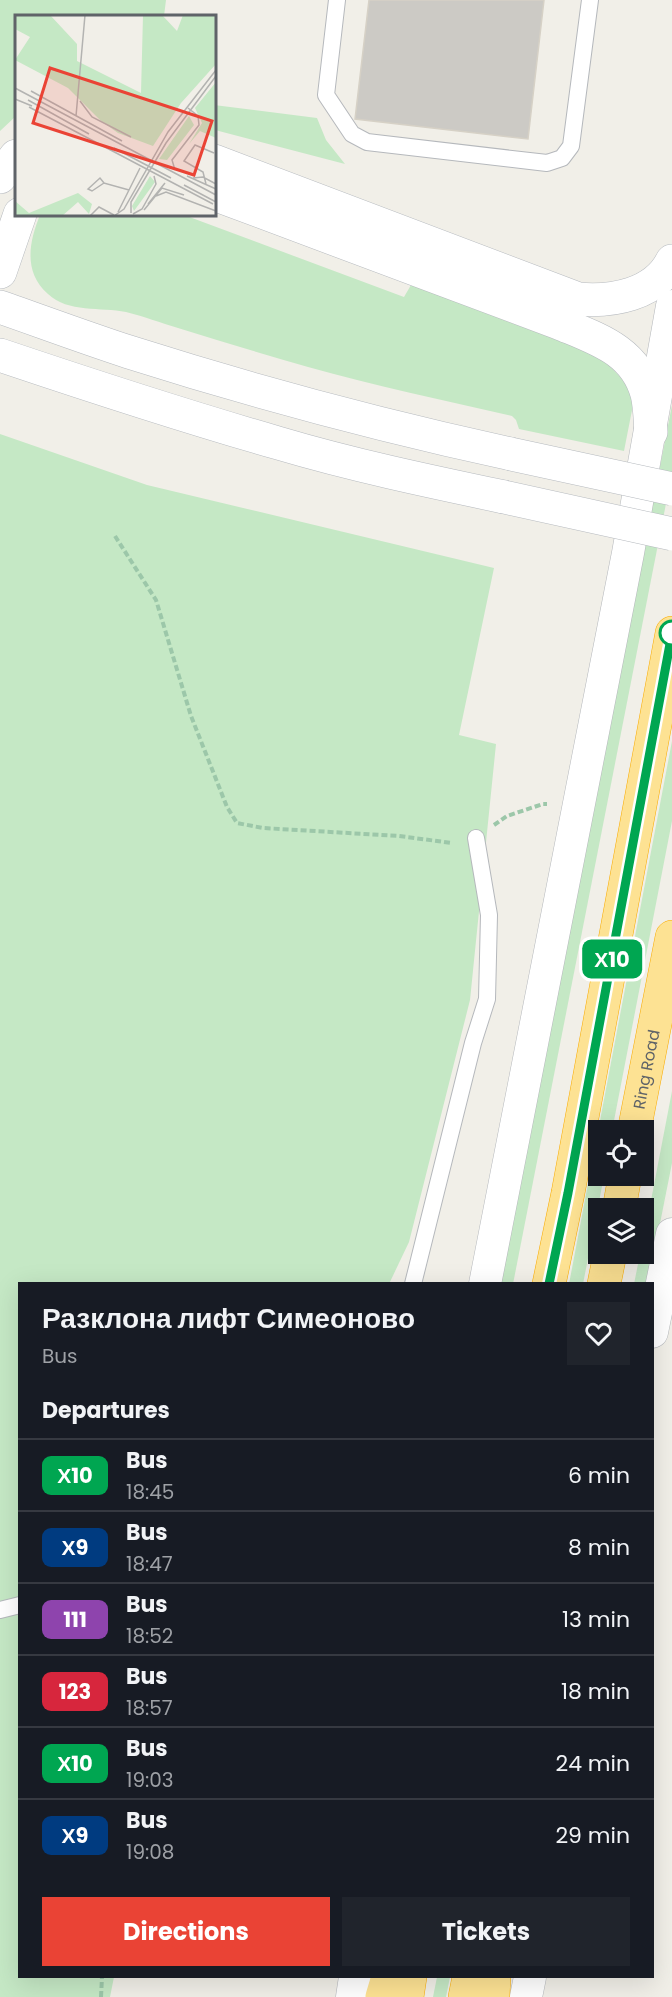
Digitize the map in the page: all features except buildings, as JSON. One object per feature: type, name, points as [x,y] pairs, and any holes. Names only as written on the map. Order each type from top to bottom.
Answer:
[{"type":"highway","points":[[549,1282],[672,633]]},
{"type":"highway","name":"Ring Road","points":[[636,1120],[672,937]]},
{"type":"highway","points":[[604,1282],[608,1264]]},
{"type":"highway","points":[[382,1997],[388,1978]]},
{"type":"highway","points":[[407,1997],[410,1978]]},
{"type":"highway","points":[[465,1997],[469,1978]]},
{"type":"highway","points":[[493,1997],[494,1978]]},
{"type":"main road","points":[[0,177],[15,157]]},
{"type":"main road","points":[[216,162],[578,299],[599,301],[635,292],[649,286],[660,277],[672,261]]},
{"type":"main road","points":[[216,195],[595,337],[630,360],[641,376],[648,396],[651,432]]},
{"type":"main road","points":[[0,272],[19,216]]},
{"type":"main road","points":[[0,307],[128,351],[287,399],[414,433],[672,489]]},
{"type":"main road","points":[[0,355],[279,444],[397,474],[672,534]]},
{"type":"street","points":[[485,1282],[651,432],[672,306]]},
{"type":"street","points":[[654,1322],[672,1234]]},
{"type":"street","points":[[352,1997],[355,1978]]},
{"type":"street","points":[[526,1997],[530,1978]]},
{"type":"lane","points":[[337,0],[326,95],[352,134],[367,142],[547,163],[562,158],[572,146],[590,0]]},
{"type":"lane","points":[[413,1282],[473,1043],[487,999],[489,915],[476,838]]},
{"type":"lane","points":[[0,1610],[18,1606]]},
{"type":"path","points":[[115,536],[156,600],[191,716],[227,807],[237,824],[263,828],[399,836],[458,843],[476,838],[507,816],[543,804],[579,806]]},
{"type":"path","points":[[101,1997],[102,1978]]},
{"type":"green space","points":[[0,0],[166,0],[164,15],[15,15],[15,117],[0,131]]},
{"type":"green space","points":[[216,105],[317,118],[326,140],[345,164],[216,130]]},
{"type":"green space","points":[[40,216],[187,216],[404,297],[411,285],[600,356],[630,387],[633,405],[624,451],[519,429],[512,416],[333,374],[132,314],[65,304],[48,294],[35,276],[30,256]]},
{"type":"green space","points":[[672,405],[672,473],[513,1282],[501,1282]]},
{"type":"green space","points":[[0,434],[147,485],[494,568],[459,735],[496,744],[470,1000],[409,1242],[390,1282],[18,1282],[18,1978],[114,1978],[110,1997],[0,1997]]},
{"type":"green space","points":[[672,741],[672,821],[614,1120],[600,1120]]},
{"type":"green space","points":[[672,1091],[672,1163],[654,1254],[654,1198],[651,1198]]},
{"type":"green space","points":[[588,1184],[588,1186],[602,1186],[600,1198],[588,1198],[588,1258],[583,1282],[569,1282]]},
{"type":"green space","points":[[638,1264],[652,1264],[648,1282],[634,1282]]},
{"type":"green space","points":[[437,1978],[450,1978],[446,1997],[433,1997]]},
{"type":"bus line","name":"Х10","points":[[549,1282],[672,633]]}]
